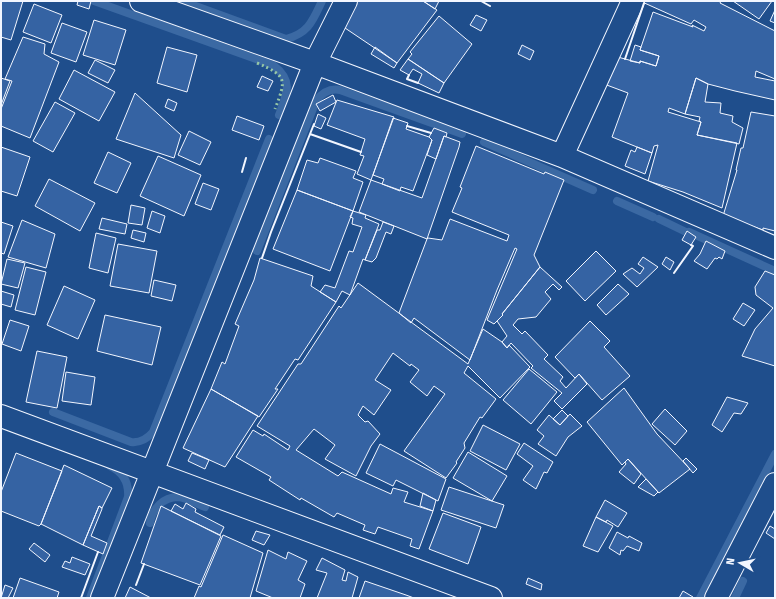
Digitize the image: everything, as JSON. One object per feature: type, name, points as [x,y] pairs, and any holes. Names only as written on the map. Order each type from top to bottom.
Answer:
[{"type":"street","points":[[141,1],[316,63],[562,156],[775,248]]},
{"type":"street","points":[[102,598],[316,63],[346,1]]},
{"type":"street","points":[[562,156],[633,1]]},
{"type":"street","points":[[1,416],[490,598]]},
{"type":"street","points":[[716,598],[775,484]]},
{"type":"building","points":[[1,1],[23,1],[11,40],[1,37]]},
{"type":"building","points":[[78,1],[91,1],[89,9],[77,5]]},
{"type":"building","points":[[356,1],[423,1],[437,10],[397,63],[345,28]]},
{"type":"building","points":[[423,1],[439,1],[435,9]]},
{"type":"building","points":[[640,1],[721,1],[720,3],[775,31],[775,79],[756,71],[755,77],[775,81],[775,100],[708,84],[696,78],[685,114],[669,108],[668,112],[701,122],[697,135],[737,143],[722,208],[683,192],[648,181],[658,145],[654,146],[652,153],[612,137],[628,93],[604,84],[614,56],[656,66],[659,56],[640,50],[653,12],[693,27],[692,25],[704,31],[706,27],[694,20],[691,24]]},
{"type":"building","points":[[733,1],[772,1],[759,19]]},
{"type":"building","points":[[34,4],[62,15],[51,43],[23,32]]},
{"type":"building","points":[[775,10],[775,23],[770,21]]},
{"type":"building","points":[[476,15],[487,20],[481,31],[470,25]]},
{"type":"building","points":[[439,16],[472,44],[444,83],[408,59],[412,54],[410,52]]},
{"type":"building","points":[[94,20],[126,30],[115,65],[83,55]]},
{"type":"building","points":[[62,23],[87,32],[76,62],[51,53]]},
{"type":"building","points":[[23,37],[45,44],[44,54],[59,62],[30,138],[1,126],[1,109],[12,81],[5,79]]},
{"type":"building","points":[[522,45],[534,51],[530,60],[518,54]]},
{"type":"building","points":[[635,45],[641,47],[640,50],[659,56],[656,66],[640,61],[640,63],[630,61]]},
{"type":"building","points":[[167,47],[197,55],[187,92],[157,83]]},
{"type":"building","points":[[375,47],[397,63],[394,68],[371,54]]},
{"type":"building","points":[[408,59],[444,83],[439,93],[418,83],[422,74],[413,69],[409,75],[400,70]]},
{"type":"building","points":[[95,60],[115,70],[108,83],[88,73]]},
{"type":"building","points":[[74,70],[115,92],[99,121],[59,99]]},
{"type":"building","points":[[262,76],[273,81],[268,91],[257,87]]},
{"type":"building","points":[[1,78],[10,81],[1,105]]},
{"type":"building","points":[[696,78],[708,84],[705,102],[721,103],[720,113],[733,116],[732,122],[743,128],[739,144],[697,135],[701,122],[699,121],[700,117],[685,114]]},
{"type":"building","points":[[135,93],[181,135],[174,158],[116,139]]},
{"type":"building","points":[[333,95],[336,102],[320,111],[316,104]]},
{"type":"building","points":[[168,99],[177,103],[174,111],[165,107]]},
{"type":"building","points":[[337,100],[394,117],[371,180],[357,174],[364,156],[360,155],[365,139],[327,125]]},
{"type":"building","points":[[55,102],[75,113],[53,152],[33,141]]},
{"type":"building","points":[[751,112],[775,116],[775,231],[763,228],[763,230],[723,216],[737,170],[741,148],[743,148]]},
{"type":"building","points":[[318,114],[326,118],[321,129],[314,126]]},
{"type":"building","points":[[237,116],[264,126],[259,140],[232,130]]},
{"type":"building","points":[[393,118],[408,123],[406,129],[429,137],[432,140],[413,191],[401,187],[400,191],[382,184],[384,179],[373,175]]},
{"type":"building","points":[[434,128],[447,133],[446,137],[444,136],[436,159],[427,155],[432,140],[429,137]]},
{"type":"building","points":[[189,131],[211,142],[200,165],[178,155]]},
{"type":"building","points":[[444,136],[460,142],[427,239],[359,212],[371,180],[422,198]]},
{"type":"building","points":[[476,146],[544,174],[545,172],[564,180],[534,255],[540,267],[502,314],[503,315],[494,324],[487,320],[517,249],[515,248],[470,360],[414,318],[411,323],[399,313],[427,239],[442,240],[450,219],[507,241],[509,235],[452,212]]},
{"type":"building","points":[[1,147],[30,157],[17,196],[1,191]]},
{"type":"building","points":[[637,147],[652,153],[645,174],[625,166],[631,150],[635,152]]},
{"type":"building","points":[[108,152],[131,163],[117,193],[94,183]]},
{"type":"building","points":[[158,156],[201,175],[184,216],[140,196]]},
{"type":"building","points":[[320,158],[356,171],[353,178],[363,182],[353,211],[297,190],[307,160],[318,163]]},
{"type":"building","points":[[49,179],[95,203],[80,231],[35,206]]},
{"type":"building","points":[[203,183],[219,189],[211,210],[195,204]]},
{"type":"building","points":[[297,190],[353,211],[330,271],[273,249]]},
{"type":"building","points":[[131,205],[145,208],[142,225],[128,223]]},
{"type":"building","points":[[152,211],[165,216],[160,233],[147,228]]},
{"type":"building","points":[[353,211],[366,215],[365,218],[379,224],[365,260],[363,259],[350,295],[342,291],[336,302],[320,292],[325,285],[335,288],[349,251],[353,252],[362,227],[352,224],[353,218],[350,217]]},
{"type":"building","points":[[102,218],[127,224],[125,234],[99,229]]},
{"type":"building","points":[[22,220],[55,234],[46,268],[8,257]]},
{"type":"building","points":[[1,222],[13,226],[4,254],[1,253]]},
{"type":"building","points":[[383,222],[394,226],[391,234],[386,232],[376,258],[372,262],[365,260],[377,230],[380,230]]},
{"type":"building","points":[[133,230],[146,233],[144,242],[131,238]]},
{"type":"building","points":[[687,231],[696,237],[691,245],[682,240]]},
{"type":"building","points":[[96,233],[116,238],[108,273],[89,268]]},
{"type":"building","points":[[706,241],[725,251],[722,259],[719,257],[717,259],[715,258],[707,269],[694,261],[700,254]]},
{"type":"building","points":[[118,244],[157,251],[149,293],[110,286]]},
{"type":"building","points":[[596,251],[616,271],[585,301],[566,281]]},
{"type":"building","points":[[643,257],[658,267],[637,287],[623,274],[632,268],[640,274],[644,268],[638,264]]},
{"type":"building","points":[[666,257],[674,262],[670,270],[662,264]]},
{"type":"building","points":[[260,258],[313,276],[311,286],[336,302],[298,360],[295,359],[275,389],[278,389],[259,417],[211,389],[222,362],[225,364],[239,326],[235,324],[254,280]]},
{"type":"building","points":[[7,259],[25,263],[18,288],[1,284]]},
{"type":"building","points":[[26,267],[46,272],[35,315],[15,310]]},
{"type":"building","points":[[540,267],[562,287],[559,290],[553,284],[545,292],[551,299],[536,317],[518,319],[513,325],[522,334],[525,331],[548,355],[544,359],[563,377],[560,381],[566,388],[579,374],[587,384],[562,409],[554,401],[562,393],[531,368],[533,366],[511,343],[507,348],[502,342],[507,336],[497,321]]},
{"type":"building","points":[[765,271],[775,275],[775,366],[742,356],[755,329],[773,308],[756,295],[755,287]]},
{"type":"building","points":[[154,280],[176,285],[172,301],[151,296]]},
{"type":"building","points":[[358,283],[468,364],[483,329],[502,342],[507,348],[509,345],[530,367],[500,398],[468,366],[464,373],[496,399],[482,418],[480,417],[464,443],[465,448],[456,462],[457,463],[446,478],[404,451],[445,394],[434,386],[427,396],[410,382],[419,370],[411,364],[410,366],[393,353],[375,380],[391,390],[374,415],[363,406],[358,415],[365,422],[368,421],[380,434],[371,446],[356,476],[325,459],[335,445],[314,429],[296,450],[338,476],[342,472],[391,494],[393,488],[408,492],[404,502],[433,511],[419,549],[410,546],[412,539],[378,527],[375,534],[363,530],[365,525],[337,513],[334,517],[301,498],[300,500],[269,480],[271,477],[236,457],[253,430],[263,436],[264,434],[288,450],[290,446],[257,426],[298,364],[301,364],[339,306],[341,308]]},
{"type":"building","points":[[618,284],[629,294],[606,315],[597,305]]},
{"type":"building","points":[[64,286],[95,300],[78,339],[47,325]]},
{"type":"building","points":[[1,291],[14,295],[11,307],[1,304]]},
{"type":"building","points":[[743,303],[755,310],[744,326],[733,319]]},
{"type":"building","points":[[105,315],[161,327],[152,365],[97,351]]},
{"type":"building","points":[[10,320],[29,326],[21,351],[2,344]]},
{"type":"building","points":[[590,321],[610,341],[604,347],[630,376],[602,400],[579,374],[575,378],[555,357]]},
{"type":"building","points":[[37,351],[67,357],[57,408],[26,402]]},
{"type":"building","points":[[529,369],[557,392],[531,424],[503,400]]},
{"type":"building","points":[[66,372],[95,377],[91,405],[62,401]]},
{"type":"building","points":[[624,388],[657,434],[690,469],[659,493],[628,459],[622,465],[587,422]]},
{"type":"building","points":[[211,389],[258,416],[225,467],[183,448]]},
{"type":"building","points":[[727,397],[748,403],[741,414],[734,413],[722,432],[712,425]]},
{"type":"building","points":[[665,409],[687,431],[675,445],[652,424]]},
{"type":"building","points":[[562,410],[568,416],[560,425],[553,419]]},
{"type":"building","points":[[570,414],[582,426],[568,437],[556,456],[538,444],[544,436],[537,430],[549,415],[560,425]]},
{"type":"building","points":[[483,425],[520,444],[506,470],[470,451]]},
{"type":"building","points":[[524,443],[553,462],[547,473],[544,472],[536,489],[523,480],[533,466],[517,454]]},
{"type":"building","points":[[380,444],[446,479],[438,501],[396,480],[393,486],[366,473]]},
{"type":"building","points":[[468,452],[507,476],[492,501],[453,478]]},
{"type":"building","points":[[16,453],[62,471],[39,526],[1,511],[1,492]]},
{"type":"building","points":[[192,453],[209,460],[205,469],[188,461]]},
{"type":"building","points":[[686,458],[697,469],[693,473],[683,461]]},
{"type":"building","points":[[628,459],[641,474],[634,484],[619,472],[626,464],[625,462]]},
{"type":"building","points":[[64,465],[112,488],[102,508],[99,506],[83,545],[41,524]]},
{"type":"building","points":[[646,479],[658,492],[654,496],[638,487]]},
{"type":"building","points":[[449,487],[504,505],[496,528],[441,510]]},
{"type":"building","points":[[423,493],[436,500],[433,511],[420,506]]},
{"type":"building","points":[[605,500],[627,513],[618,527],[607,520],[606,522],[596,517]]},
{"type":"building","points":[[186,503],[196,509],[195,512],[224,527],[220,535],[171,511],[175,504],[183,509]]},
{"type":"building","points":[[99,506],[102,509],[91,536],[107,543],[103,554],[83,545]]},
{"type":"building","points":[[161,506],[221,536],[200,585],[141,563]]},
{"type":"building","points":[[443,513],[481,527],[468,564],[429,549]]},
{"type":"building","points":[[596,517],[613,526],[598,552],[583,546]]},
{"type":"building","points":[[770,526],[775,529],[775,539],[766,533]]},
{"type":"building","points":[[256,531],[270,535],[264,545],[252,540]]},
{"type":"building","points":[[617,532],[642,543],[639,551],[627,546],[623,551],[621,550],[620,555],[609,548]]},
{"type":"building","points":[[223,535],[263,553],[250,598],[194,598],[199,586],[201,587]]},
{"type":"building","points":[[34,543],[50,555],[45,562],[29,549]]},
{"type":"building","points":[[268,550],[286,559],[288,552],[307,561],[298,580],[305,584],[300,598],[273,598],[256,591]]},
{"type":"building","points":[[72,557],[90,564],[85,575],[62,567],[65,561],[70,563]]},
{"type":"building","points":[[322,558],[345,570],[342,580],[346,581],[348,572],[358,577],[352,598],[317,598],[327,573],[316,570]]},
{"type":"building","points":[[20,578],[59,592],[57,598],[13,598]]},
{"type":"building","points":[[528,578],[542,584],[541,590],[526,584]]},
{"type":"building","points":[[365,581],[406,595],[414,598],[359,598]]},
{"type":"building","points":[[5,585],[13,588],[8,598],[1,598]]},
{"type":"building","points":[[130,587],[151,598],[125,598]]},
{"type":"building","points":[[683,591],[693,597],[693,598],[679,598]]},
{"type":"waterway","points":[[94,1],[273,65],[284,77],[287,88],[279,115]]},
{"type":"waterway","points":[[182,1],[286,39],[300,33],[309,25],[322,1]]},
{"type":"waterway","points":[[257,251],[316,101],[326,92],[340,90],[462,134]]},
{"type":"waterway","points":[[53,412],[131,442],[143,440],[153,432],[269,139]]},
{"type":"waterway","points":[[484,142],[593,190]]},
{"type":"waterway","points":[[617,201],[653,217]]},
{"type":"waterway","points":[[659,219],[686,232]]},
{"type":"waterway","points":[[689,232],[775,271]]},
{"type":"waterway","points":[[700,598],[775,454]]},
{"type":"waterway","points":[[90,598],[128,497],[124,478],[115,468],[110,466]]},
{"type":"waterway","points":[[150,523],[153,513],[159,505],[168,499],[178,497],[205,507]]},
{"type":"waterway","points":[[735,598],[743,581]]},
{"type":"hedge","points":[[257,63],[274,72],[282,80],[281,91],[275,109]]},
{"type":"wall","points":[[481,1],[490,6]]},
{"type":"wall","points":[[625,59],[644,3]]},
{"type":"wall","points":[[409,75],[407,79],[418,83]]},
{"type":"wall","points":[[262,258],[314,124]]},
{"type":"wall","points":[[407,126],[431,133]]},
{"type":"wall","points":[[310,134],[361,152]]},
{"type":"wall","points":[[242,172],[246,158]]},
{"type":"wall","points":[[674,273],[693,246],[691,245]]},
{"type":"wall","points":[[81,598],[98,552]]},
{"type":"wall","points":[[136,585],[144,564]]}]
